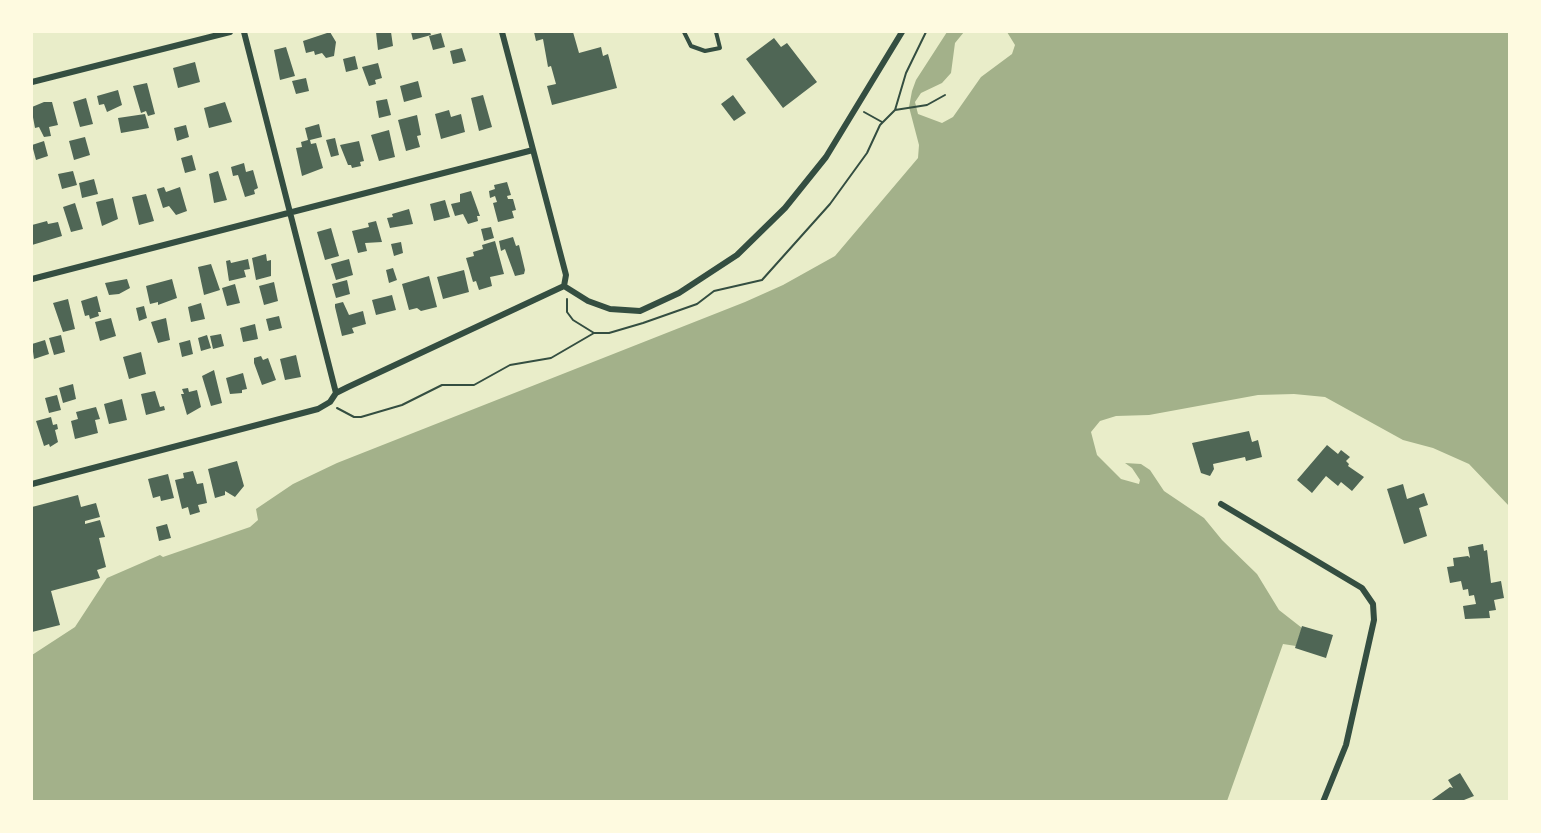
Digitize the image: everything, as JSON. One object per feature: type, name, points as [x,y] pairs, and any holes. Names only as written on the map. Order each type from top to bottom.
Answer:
[{"type":"street","points":[[32,82],[230,32]]},
{"type":"street","points":[[244,32],[336,393]]},
{"type":"street","points":[[502,32],[566,275],[567,288]]},
{"type":"street","points":[[567,288],[588,301],[622,311],[651,307],[679,293],[737,255],[758,237],[826,157],[902,32]]},
{"type":"street","points":[[32,279],[533,150]]},
{"type":"street","points":[[32,484],[318,409],[330,402],[336,393],[567,288]]},
{"type":"street","points":[[1221,504],[1362,588],[1373,604],[1374,621],[1346,744],[1323,801]]},
{"type":"lane","points":[[684,32],[691,46],[705,51],[720,48],[716,32]]},
{"type":"path","points":[[567,288],[566,302],[569,315],[578,324],[594,333],[609,333],[697,304],[714,291],[762,280],[837,195],[867,153],[882,122],[895,110],[906,73],[926,32]]},
{"type":"path","points":[[895,110],[920,106],[945,95]]},
{"type":"path","points":[[857,108],[882,122]]},
{"type":"path","points":[[339,409],[360,417],[402,405],[442,385],[474,385],[510,365],[551,358],[594,333]]},
{"type":"shaded area","points":[[947,32],[964,32],[955,43],[951,73],[942,83],[921,93],[915,102],[918,114],[942,123],[953,117],[981,77],[1012,54],[1015,45],[1007,32],[1509,32],[1509,506],[1469,464],[1433,448],[1403,440],[1325,397],[1294,394],[1258,395],[1149,415],[1116,416],[1100,421],[1091,432],[1097,455],[1121,479],[1139,484],[1140,480],[1132,468],[1125,463],[1141,464],[1150,470],[1164,491],[1204,518],[1222,540],[1257,574],[1279,610],[1302,628],[1296,646],[1283,644],[1227,801],[32,802],[32,655],[75,627],[107,578],[160,555],[163,557],[250,527],[258,520],[256,509],[293,484],[337,463],[745,302],[783,285],[835,256],[918,158],[919,145],[909,107],[912,91],[916,80]]},
{"type":"building","points":[[330,32],[336,42],[334,56],[326,58],[322,53],[315,55],[314,51],[306,53],[303,41]]},
{"type":"building","points":[[376,32],[391,32],[393,46],[378,50]]},
{"type":"building","points":[[411,32],[430,32],[431,35],[413,40]]},
{"type":"building","points":[[534,32],[573,32],[579,53],[601,47],[603,56],[608,54],[617,88],[552,105],[547,86],[556,84],[551,66],[548,67],[543,39],[536,41]]},
{"type":"building","points":[[441,33],[445,47],[433,50],[429,36]]},
{"type":"building","points":[[774,38],[781,47],[787,43],[817,82],[783,108],[746,59]]},
{"type":"building","points":[[286,47],[295,76],[280,80],[274,50]]},
{"type":"building","points":[[462,48],[466,61],[453,64],[450,51]]},
{"type":"building","points":[[355,56],[358,69],[346,72],[343,59]]},
{"type":"building","points":[[195,62],[200,82],[178,88],[173,68]]},
{"type":"building","points":[[378,63],[382,78],[375,80],[376,84],[369,86],[362,67]]},
{"type":"building","points":[[306,78],[309,91],[296,94],[292,81]]},
{"type":"building","points":[[418,81],[422,97],[404,102],[400,86]]},
{"type":"building","points":[[147,83],[155,114],[148,116],[146,111],[141,113],[133,86]]},
{"type":"building","points":[[118,90],[122,105],[107,112],[104,104],[99,105],[97,96]]},
{"type":"building","points":[[483,95],[492,127],[479,131],[471,98]]},
{"type":"building","points":[[733,95],[746,113],[734,121],[721,104]]},
{"type":"building","points":[[86,98],[93,124],[80,127],[73,102]]},
{"type":"building","points":[[387,99],[391,115],[379,118],[376,101]]},
{"type":"building","points":[[44,102],[52,102],[58,125],[49,127],[51,136],[44,137],[39,127],[35,128],[32,107]]},
{"type":"building","points":[[225,102],[232,122],[209,128],[204,108]]},
{"type":"building","points":[[449,110],[451,117],[461,114],[465,132],[441,139],[435,114]]},
{"type":"building","points":[[145,114],[149,128],[121,133],[118,118]]},
{"type":"building","points":[[417,115],[421,135],[417,136],[420,147],[406,151],[398,120]]},
{"type":"building","points":[[319,124],[322,137],[310,140],[311,144],[316,143],[323,168],[302,176],[296,148],[302,147],[301,142],[308,140],[305,128]]},
{"type":"building","points":[[186,125],[189,137],[177,141],[174,128]]},
{"type":"building","points":[[389,130],[395,157],[379,161],[371,135]]},
{"type":"building","points":[[85,137],[90,155],[74,160],[69,141]]},
{"type":"building","points":[[335,138],[339,155],[331,157],[326,140]]},
{"type":"building","points":[[44,141],[48,156],[36,160],[32,145]]},
{"type":"building","points":[[359,141],[364,161],[360,162],[361,166],[352,168],[348,165],[340,145]]},
{"type":"building","points":[[192,155],[196,170],[185,173],[181,158]]},
{"type":"building","points":[[244,163],[246,172],[253,170],[258,188],[254,190],[255,194],[245,197],[238,175],[233,176],[231,167]]},
{"type":"building","points":[[73,171],[77,185],[62,189],[58,174]]},
{"type":"building","points":[[218,171],[227,200],[214,203],[209,174]]},
{"type":"building","points":[[94,179],[98,194],[82,198],[79,183]]},
{"type":"building","points":[[507,182],[511,195],[507,196],[508,199],[513,199],[516,210],[512,211],[514,218],[498,222],[493,203],[497,202],[495,196],[490,198],[489,191],[495,189],[494,185]]},
{"type":"building","points":[[164,187],[166,192],[180,187],[187,211],[176,215],[169,206],[163,208],[157,189]]},
{"type":"building","points":[[471,191],[480,216],[477,216],[478,221],[468,224],[463,214],[455,216],[451,204],[460,202],[460,194]]},
{"type":"building","points":[[146,194],[154,221],[139,225],[132,197]]},
{"type":"building","points":[[113,198],[118,219],[102,226],[96,202]]},
{"type":"building","points":[[445,200],[450,217],[434,221],[430,204]]},
{"type":"building","points":[[75,203],[83,229],[71,232],[63,207]]},
{"type":"building","points":[[409,209],[413,224],[390,228],[387,218],[393,217],[392,214]]},
{"type":"building","points":[[47,221],[48,224],[58,222],[62,236],[32,245],[32,225]]},
{"type":"building","points":[[376,221],[382,242],[365,243],[367,251],[358,253],[352,231],[369,227],[368,223]]},
{"type":"building","points":[[491,227],[494,238],[484,241],[481,229]]},
{"type":"building","points":[[331,228],[339,256],[325,260],[317,232]]},
{"type":"building","points":[[513,237],[516,246],[519,245],[525,270],[524,274],[515,276],[505,249],[501,251],[499,241]]},
{"type":"building","points":[[495,241],[504,274],[490,277],[492,286],[479,290],[476,281],[473,282],[466,258],[474,256],[473,252],[483,249],[482,245]]},
{"type":"building","points":[[401,242],[403,253],[394,256],[391,244]]},
{"type":"building","points":[[266,254],[267,261],[271,260],[271,276],[256,280],[252,258]]},
{"type":"building","points":[[248,259],[250,269],[244,270],[246,277],[229,281],[226,261],[230,260],[231,263]]},
{"type":"building","points":[[349,259],[353,275],[336,280],[331,264]]},
{"type":"building","points":[[211,264],[220,290],[204,295],[198,267]]},
{"type":"building","points":[[393,268],[397,280],[389,283],[386,270]]},
{"type":"building","points":[[464,270],[469,292],[443,299],[437,277]]},
{"type":"building","points":[[429,276],[437,307],[421,311],[417,308],[409,310],[402,284]]},
{"type":"building","points":[[127,279],[130,288],[119,294],[109,295],[105,283]]},
{"type":"building","points":[[172,279],[177,298],[158,305],[158,302],[150,304],[146,286]]},
{"type":"building","points":[[347,280],[350,294],[336,298],[332,284]]},
{"type":"building","points":[[274,282],[278,301],[264,305],[259,286]]},
{"type":"building","points":[[235,284],[240,303],[227,306],[222,288]]},
{"type":"building","points":[[392,295],[396,310],[376,315],[372,300]]},
{"type":"building","points":[[97,296],[101,312],[98,312],[99,316],[90,319],[89,315],[85,316],[81,301]]},
{"type":"building","points":[[68,299],[75,329],[63,332],[53,303]]},
{"type":"building","points":[[343,302],[349,315],[363,311],[366,324],[352,328],[354,333],[342,336],[335,304]]},
{"type":"building","points":[[201,303],[205,319],[191,322],[188,307]]},
{"type":"building","points":[[144,306],[147,318],[139,321],[136,308]]},
{"type":"building","points":[[279,316],[282,328],[269,331],[266,319]]},
{"type":"building","points":[[111,318],[116,336],[100,341],[95,322]]},
{"type":"building","points":[[166,318],[170,340],[158,343],[151,322]]},
{"type":"building","points":[[255,324],[258,339],[243,342],[240,328]]},
{"type":"building","points":[[221,334],[224,346],[213,349],[210,336]]},
{"type":"building","points":[[61,335],[65,352],[54,355],[49,338]]},
{"type":"building","points":[[207,335],[211,348],[201,351],[198,338]]},
{"type":"building","points":[[45,340],[49,354],[34,359],[32,344]]},
{"type":"building","points":[[190,340],[193,354],[182,357],[179,343]]},
{"type":"building","points":[[141,352],[146,374],[129,379],[123,357]]},
{"type":"building","points":[[296,355],[301,377],[285,380],[280,359]]},
{"type":"building","points":[[261,356],[263,360],[268,358],[276,380],[262,385],[254,363],[254,358]]},
{"type":"building","points":[[214,370],[222,403],[211,406],[202,376]]},
{"type":"building","points":[[243,373],[247,389],[242,390],[242,393],[230,394],[226,378]]},
{"type":"building","points":[[73,384],[76,399],[63,403],[59,388]]},
{"type":"building","points":[[188,388],[189,392],[197,390],[201,407],[187,415],[181,394],[184,394],[182,389]]},
{"type":"building","points":[[155,391],[160,407],[164,406],[165,410],[146,415],[141,394]]},
{"type":"building","points":[[57,395],[61,410],[49,413],[45,398]]},
{"type":"building","points":[[122,399],[127,420],[109,424],[104,404]]},
{"type":"building","points":[[96,407],[100,419],[95,420],[98,433],[75,439],[71,421],[78,419],[76,412]]},
{"type":"building","points":[[51,417],[53,425],[57,424],[58,429],[55,430],[58,442],[50,447],[49,444],[44,446],[36,421]]},
{"type":"building","points":[[1249,431],[1252,442],[1258,440],[1262,457],[1246,461],[1245,457],[1213,464],[1214,469],[1210,476],[1201,473],[1192,443]]},
{"type":"building","points":[[1327,445],[1338,454],[1341,450],[1350,457],[1346,461],[1348,466],[1364,477],[1352,491],[1341,482],[1338,486],[1326,476],[1312,493],[1297,480]]},
{"type":"building","points":[[237,461],[244,486],[235,497],[225,491],[225,495],[215,498],[208,469]]},
{"type":"building","points":[[193,471],[197,484],[203,483],[207,503],[198,505],[200,512],[190,515],[188,507],[182,509],[175,480],[184,478],[183,473]]},
{"type":"building","points":[[168,474],[174,498],[161,501],[160,496],[153,498],[148,479]]},
{"type":"building","points":[[1403,484],[1407,499],[1424,493],[1428,505],[1419,508],[1427,536],[1404,544],[1387,489]]},
{"type":"building","points":[[78,495],[81,507],[96,503],[100,517],[85,521],[85,524],[100,520],[105,537],[99,538],[106,567],[97,570],[100,578],[51,591],[60,625],[32,632],[32,507]]},
{"type":"building","points":[[167,524],[171,538],[159,541],[156,527]]},
{"type":"building","points":[[1483,544],[1484,551],[1487,550],[1491,583],[1501,581],[1504,598],[1494,600],[1496,610],[1489,611],[1490,618],[1465,619],[1463,606],[1476,604],[1474,595],[1469,596],[1468,589],[1463,590],[1461,581],[1450,583],[1447,567],[1454,566],[1453,558],[1468,556],[1470,558],[1468,547]]},
{"type":"building","points":[[1302,626],[1333,635],[1326,658],[1295,648]]},
{"type":"building","points":[[1460,773],[1474,796],[1459,802],[1429,802],[1450,787],[1453,788],[1448,780]]}]
